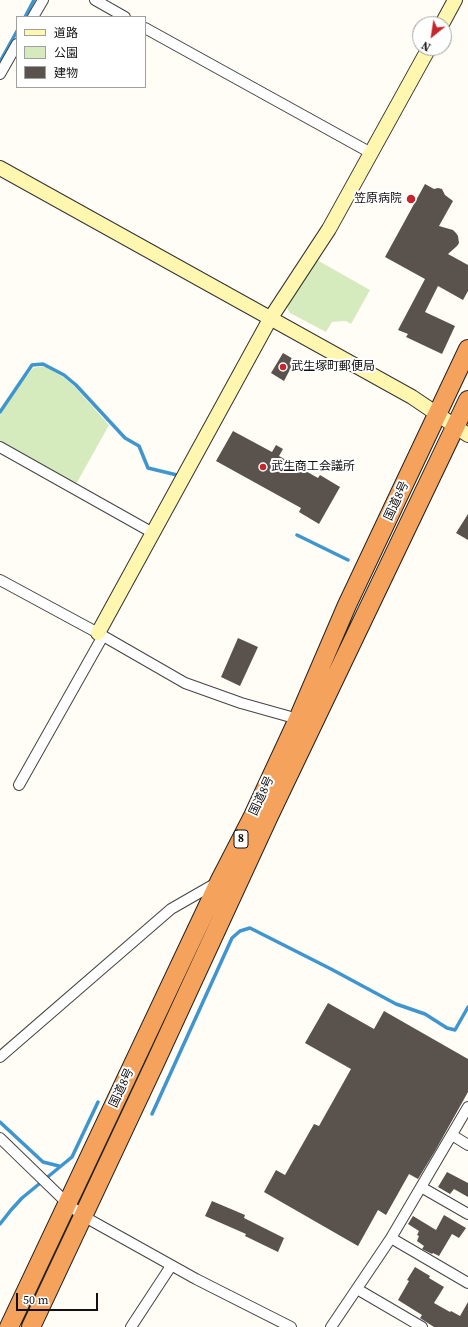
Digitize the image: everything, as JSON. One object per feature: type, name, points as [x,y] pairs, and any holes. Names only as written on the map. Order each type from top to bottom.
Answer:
[{"type":"highway","name":"国道8号","points":[[9,1327],[220,880],[253,816],[298,719],[347,605],[468,349]]},
{"type":"highway","name":"国道8号","points":[[31,1327],[269,816],[462,431],[468,400]]},
{"type":"street","points":[[34,16],[43,0]]},
{"type":"street","points":[[95,0],[123,16]]},
{"type":"street","points":[[446,16],[455,0]]},
{"type":"street","points":[[146,29],[371,153]]},
{"type":"street","points":[[0,74],[16,46]]},
{"type":"street","points":[[19,785],[153,533],[270,319],[329,229],[425,56]]},
{"type":"street","points":[[0,168],[412,397],[462,431]]},
{"type":"street","points":[[0,448],[153,533]]},
{"type":"street","points":[[0,580],[100,634],[185,683],[241,703],[298,719]]},
{"type":"street","points":[[0,1057],[171,909],[220,880]]},
{"type":"street","points":[[331,1327],[391,1238],[468,1108]]},
{"type":"street","points":[[452,1135],[468,1145]]},
{"type":"street","points":[[0,1138],[67,1203],[83,1216],[171,1266],[291,1327]]},
{"type":"street","points":[[421,1187],[468,1214]]},
{"type":"street","points":[[391,1238],[468,1283]]},
{"type":"street","points":[[131,1327],[171,1266]]},
{"type":"street","points":[[357,1289],[422,1327]]},
{"type":"green space","points":[[317,260],[370,290],[351,324],[346,321],[332,322],[326,332],[290,313],[287,304]]},
{"type":"green space","points":[[44,366],[63,377],[74,386],[109,425],[75,486],[0,443],[0,415],[11,397],[33,368]]},
{"type":"building","name":"笠原病院","points":[[425,184],[434,189],[442,189],[445,195],[453,201],[439,226],[453,230],[458,236],[459,243],[448,254],[468,265],[468,291],[463,300],[438,286],[425,312],[455,326],[442,354],[406,337],[408,334],[398,330],[425,279],[385,257]]},
{"type":"building","points":[[283,353],[295,360],[284,381],[271,373]]},
{"type":"building","name":"武生商工会議所","points":[[233,431],[272,452],[276,445],[283,449],[279,456],[318,478],[320,475],[340,487],[319,524],[299,512],[301,508],[216,461]]},
{"type":"building","points":[[468,514],[468,540],[456,533]]},
{"type":"building","points":[[238,638],[258,647],[240,686],[221,677]]},
{"type":"building","points":[[328,1003],[374,1029],[384,1011],[468,1059],[468,1092],[435,1151],[418,1179],[409,1174],[386,1215],[378,1210],[358,1246],[264,1192],[276,1170],[285,1175],[314,1124],[319,1126],[351,1069],[305,1043]]},
{"type":"building","points":[[447,1172],[468,1183],[468,1197],[454,1189],[450,1194],[438,1187]]},
{"type":"building","points":[[212,1201],[245,1215],[244,1218],[284,1238],[278,1252],[245,1236],[246,1234],[205,1216]]},
{"type":"building","points":[[444,1215],[466,1228],[459,1238],[452,1234],[439,1256],[422,1249],[424,1246],[417,1241],[419,1231],[408,1224],[413,1216],[436,1230]]},
{"type":"building","points":[[415,1267],[444,1287],[434,1303],[460,1316],[468,1302],[468,1327],[434,1327],[420,1318],[422,1315],[398,1300]]},
{"type":"waterway","points":[[26,16],[34,0]]},
{"type":"waterway","points":[[0,62],[16,33]]},
{"type":"waterway","points":[[0,412],[32,365],[43,364],[64,375],[76,385],[125,438],[139,446],[148,468],[177,475]]},
{"type":"waterway","points":[[297,535],[348,560]]},
{"type":"waterway","points":[[152,1114],[232,938],[240,931],[250,928],[396,1004],[425,1014],[447,1028],[455,1030],[468,1007]]},
{"type":"waterway","points":[[0,1224],[22,1198],[72,1157],[98,1102]]},
{"type":"waterway","points":[[0,1122],[43,1162],[59,1166]]},
{"type":"place","name":"笠原病院","points":[[411,199]]},
{"type":"place","name":"武生塚町郵便局","points":[[283,367]]},
{"type":"place","name":"武生商工会議所","points":[[263,467]]}]
